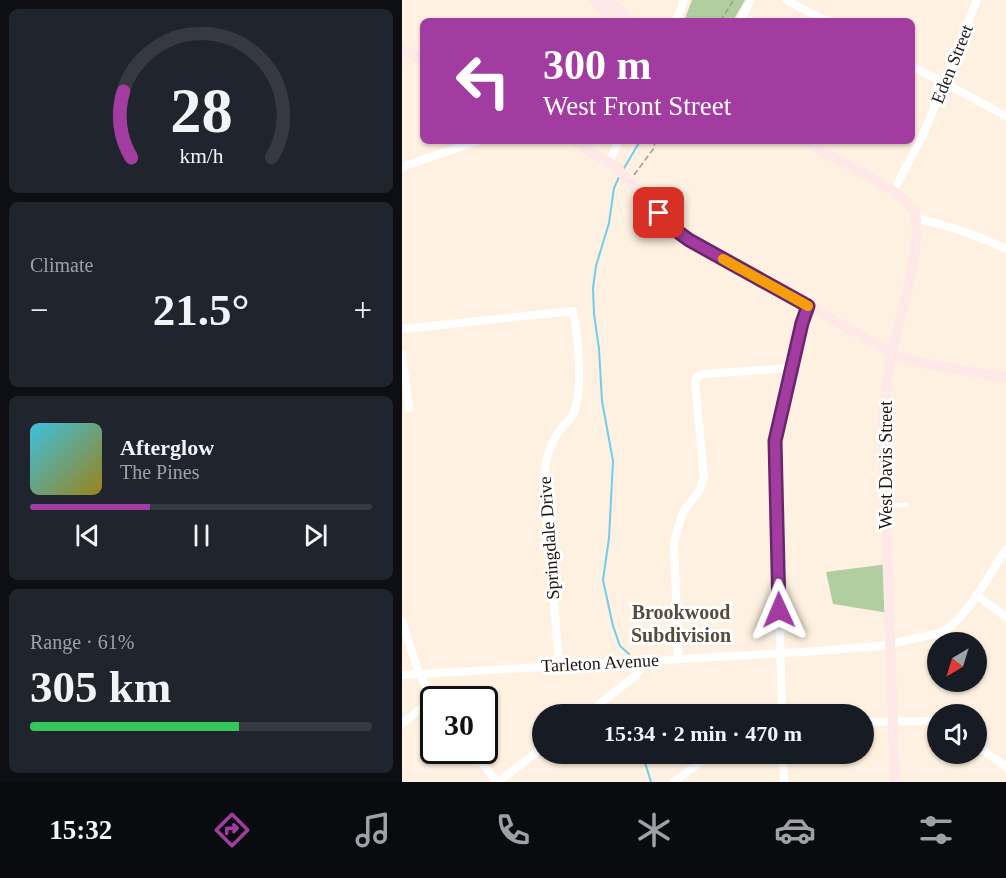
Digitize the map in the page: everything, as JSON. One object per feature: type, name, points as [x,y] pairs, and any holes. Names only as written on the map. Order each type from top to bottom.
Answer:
[{"type":"street","points":[[593,0],[612,18]]},
{"type":"street","points":[[608,0],[628,18]]},
{"type":"street","points":[[677,18],[684,0]]},
{"type":"street","points":[[742,18],[751,0]]},
{"type":"street","points":[[786,0],[820,18]]},
{"type":"street","name":"Eden Street","points":[[893,192],[924,133],[977,0]]},
{"type":"street","points":[[402,49],[420,58]]},
{"type":"street","points":[[915,68],[1006,116]]},
{"type":"street","points":[[402,167],[469,144]]},
{"type":"street","points":[[579,144],[630,177],[668,223],[684,236],[892,353],[916,362],[1006,378]]},
{"type":"street","points":[[612,164],[618,144]]},
{"type":"street","points":[[808,144],[893,192],[912,208],[915,219],[943,224],[1006,249]]},
{"type":"street","name":"West Davis Street","points":[[895,782],[885,506],[884,398],[913,262],[915,219]]},
{"type":"street","points":[[782,704],[775,441],[808,306]]},
{"type":"street","name":"Springdale Drive","points":[[402,328],[573,311],[579,371],[578,395],[573,413],[548,452],[544,477],[559,665]]},
{"type":"street","points":[[402,354],[409,408]]},
{"type":"street","points":[[678,658],[674,542],[683,512],[699,491],[704,478],[696,378],[702,374],[792,368]]},
{"type":"street","name":"Tarleton Avenue","points":[[402,675],[881,646],[948,630],[963,615],[1006,549]]},
{"type":"street","points":[[976,595],[1006,616]]},
{"type":"street","points":[[402,621],[418,673],[425,686]]},
{"type":"street","points":[[600,704],[635,676],[649,660]]},
{"type":"street","points":[[402,724],[420,710]]},
{"type":"street","points":[[874,721],[927,721]]},
{"type":"street","points":[[987,753],[1006,767]]},
{"type":"street","points":[[483,764],[498,782],[532,756]]},
{"type":"street","points":[[674,782],[698,764]]},
{"type":"street","points":[[783,764],[784,782]]},
{"type":"lane","points":[[885,506],[906,505]]},
{"type":"path","points":[[722,18],[734,0]]},
{"type":"path","points":[[630,177],[649,156],[655,144]]},
{"type":"green space","points":[[692,0],[745,0],[735,18],[685,18]]},
{"type":"green space","points":[[888,564],[889,613],[833,604],[826,572]]},
{"type":"waterway","points":[[623,170],[638,144]]},
{"type":"waterway","points":[[619,177],[614,188],[609,223],[596,266],[593,288],[602,401],[613,461],[609,538],[603,580],[620,646],[629,654]]},
{"type":"waterway","points":[[645,764],[651,782]]},
{"type":"slow traffic","points":[[723,259],[808,306]]},
{"type":"district","name":"Brookwood Subdivision","points":[[681,624]]},
{"type":"route","points":[[659,213],[674,229],[689,240],[808,306],[775,441],[779,610]]}]
